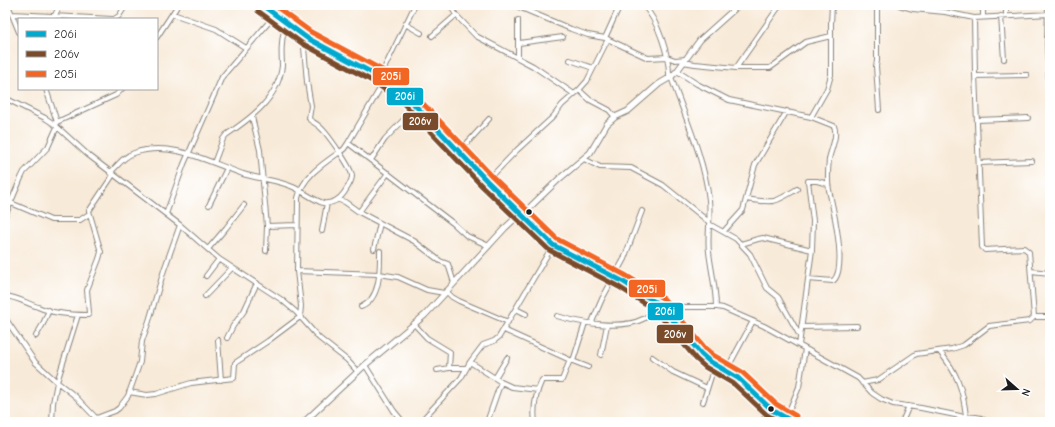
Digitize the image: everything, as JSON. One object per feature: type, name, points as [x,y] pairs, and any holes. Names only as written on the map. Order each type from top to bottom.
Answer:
[{"type":"street","points":[[8,5],[18,29]]},
{"type":"street","points":[[54,17],[60,5]]},
{"type":"street","points":[[115,18],[119,16],[126,5]]},
{"type":"street","points":[[158,36],[178,5]]},
{"type":"street","points":[[262,5],[303,36],[382,78],[400,91],[487,181],[553,245],[648,296],[660,305],[701,354],[738,378],[772,410],[793,422]]},
{"type":"street","points":[[214,162],[226,135],[252,117],[268,98],[279,81],[282,64],[282,43],[288,24],[288,5]]},
{"type":"street","points":[[129,392],[147,395],[156,394],[191,383],[234,378],[235,363],[300,317],[301,306],[297,271],[299,190],[310,176],[348,143],[382,78],[405,24],[415,5]]},
{"type":"street","points":[[450,5],[456,15],[476,36],[518,58],[574,94]]},
{"type":"street","points":[[514,5],[571,29],[588,35],[607,38],[648,58],[667,57],[696,64],[736,68],[770,68],[806,42],[831,36]]},
{"type":"street","points":[[487,181],[517,150],[553,117],[562,105],[587,81],[607,38],[620,5]]},
{"type":"street","points":[[643,5],[653,18],[667,57],[670,77],[699,157],[706,184],[709,201],[709,252],[716,293],[716,307]]},
{"type":"street","points":[[304,422],[365,365],[425,315],[520,214],[527,210],[559,179],[590,153],[603,130],[615,117],[628,111],[659,84],[677,71],[707,33],[739,5]]},
{"type":"street","points":[[736,68],[780,5]]},
{"type":"street","points":[[811,117],[827,89],[831,75],[832,5]]},
{"type":"street","points":[[877,5],[878,61],[876,66],[879,110]]},
{"type":"street","points":[[899,5],[913,9],[974,18],[983,16],[1048,14]]},
{"type":"street","points":[[982,5],[983,16]]},
{"type":"street","points":[[1004,59],[1004,16],[1006,5]]},
{"type":"street","points":[[1048,5],[1050,100]]},
{"type":"street","points":[[12,14],[84,18]]},
{"type":"street","points":[[173,14],[216,29],[246,48]]},
{"type":"street","points":[[166,214],[189,153],[222,77],[275,15]]},
{"type":"street","points":[[432,36],[456,15]]},
{"type":"street","points":[[974,18],[975,76],[983,249],[1026,249],[1030,255],[1034,317]]},
{"type":"street","points":[[518,20],[518,58]]},
{"type":"street","points":[[405,24],[420,33]]},
{"type":"street","points":[[5,296],[19,299],[49,310],[78,315],[88,315],[87,290],[99,259],[100,252],[89,214],[89,208],[112,174],[132,153],[167,149],[189,153],[244,174],[293,187],[319,201],[327,203],[339,200],[349,185],[352,175],[350,169],[339,152],[320,128],[309,118],[311,106],[307,82],[303,36]]},
{"type":"street","points":[[519,43],[563,37]]},
{"type":"street","points":[[570,60],[593,68]]},
{"type":"street","points":[[677,71],[697,84],[729,100],[787,111],[811,117],[832,125],[835,130],[829,159],[828,184],[840,246],[838,274],[833,281],[808,279]]},
{"type":"street","points":[[975,76],[1027,74]]},
{"type":"street","points":[[5,216],[24,172],[48,147],[56,125],[46,90]]},
{"type":"street","points":[[56,125],[116,95],[121,90]]},
{"type":"street","points":[[579,90],[590,100],[604,107],[615,117]]},
{"type":"street","points":[[5,98],[46,118],[56,125],[78,146],[112,174],[180,225],[219,259],[282,300],[324,342],[347,360],[358,372]]},
{"type":"street","points":[[371,160],[385,139],[416,106]]},
{"type":"street","points":[[724,231],[743,210],[755,165],[787,111]]},
{"type":"street","points":[[252,117],[260,150],[263,178],[267,226],[266,251]]},
{"type":"street","points":[[977,120],[1028,118]]},
{"type":"street","points":[[459,152],[489,119]]},
{"type":"street","points":[[348,143],[454,224],[467,236],[489,246]]},
{"type":"street","points":[[584,159],[600,167],[631,168],[663,185],[709,223],[736,239],[750,254],[767,288],[778,297],[800,336]]},
{"type":"street","points":[[979,163],[1032,161]]},
{"type":"street","points":[[209,205],[227,168]]},
{"type":"street","points":[[359,212],[388,173]]},
{"type":"street","points":[[799,345],[812,250],[813,221],[808,181],[817,181],[828,184]]},
{"type":"street","points":[[746,199],[773,202],[780,200],[798,189]]},
{"type":"street","points":[[339,200],[380,224],[414,241],[437,259],[448,264],[454,283]]},
{"type":"street","points":[[11,203],[51,220],[80,220],[89,214]]},
{"type":"street","points":[[322,231],[327,203]]},
{"type":"street","points":[[208,249],[244,205]]},
{"type":"street","points":[[592,322],[602,299],[624,259],[642,211]]},
{"type":"street","points":[[374,249],[380,224]]},
{"type":"street","points":[[86,422],[97,420],[115,411],[128,396],[140,362],[142,341],[180,225]]},
{"type":"street","points":[[267,226],[297,225]]},
{"type":"street","points":[[741,244],[758,238],[763,238],[812,250]]},
{"type":"street","points":[[420,422],[461,378],[470,362],[483,345],[498,339],[553,245]]},
{"type":"street","points":[[361,307],[367,304],[374,293],[379,274],[380,251]]},
{"type":"street","points":[[206,276],[219,259]]},
{"type":"street","points":[[205,296],[232,268]]},
{"type":"street","points":[[297,271],[379,274],[398,277],[427,290],[445,292],[458,301],[508,322]]},
{"type":"street","points":[[1031,271],[1050,273]]},
{"type":"street","points":[[227,338],[233,326],[244,311],[257,283]]},
{"type":"street","points":[[557,316],[585,323],[622,324],[640,320],[660,305],[723,308],[799,345],[858,378],[881,400],[893,404],[960,416],[976,417],[984,421]]},
{"type":"street","points":[[516,309],[526,314]]},
{"type":"street","points":[[36,336],[49,310]]},
{"type":"street","points":[[52,422],[53,403],[57,382],[78,315]]},
{"type":"street","points":[[862,383],[878,380],[916,354],[952,349],[964,345],[989,326],[1030,321],[1034,317],[1050,317]]},
{"type":"street","points":[[5,318],[29,355],[57,382],[75,396],[97,420]]},
{"type":"street","points":[[726,371],[754,322]]},
{"type":"street","points":[[535,422],[534,412],[538,390],[543,379],[562,380],[571,361],[585,323]]},
{"type":"street","points":[[414,324],[427,338],[450,352],[449,368]]},
{"type":"street","points":[[601,356],[607,324]]},
{"type":"street","points":[[802,327],[857,326]]},
{"type":"street","points":[[504,330],[571,361],[588,367]]},
{"type":"street","points":[[218,340],[220,380]]},
{"type":"street","points":[[786,418],[800,387],[805,349]]},
{"type":"street","points":[[939,351],[951,365],[962,390],[966,416]]},
{"type":"street","points":[[652,357],[672,372],[707,388]]},
{"type":"street","points":[[495,378],[506,358]]},
{"type":"street","points":[[470,362],[501,382],[512,387],[538,390]]},
{"type":"street","points":[[703,402],[715,364]]},
{"type":"street","points":[[365,365],[403,422]]},
{"type":"street","points":[[437,370],[466,368]]},
{"type":"street","points":[[487,422],[501,382]]},
{"type":"street","points":[[902,422],[910,406]]},
{"type":"street","points":[[761,422],[772,410]]},
{"type":"transit line","name":"206i","points":[[262,5],[307,38],[380,77],[409,99],[487,181],[553,245],[622,281],[660,305],[701,354],[709,361],[738,378],[772,410],[793,422]]},
{"type":"transit line","name":"205i","points":[[274,5],[311,32],[384,71],[413,93],[492,176],[557,239],[625,275],[664,299],[706,349],[713,355],[742,372],[776,404],[796,416]]},
{"type":"transit line","name":"206v","points":[[258,11],[303,44],[376,83],[404,104],[482,186],[549,250],[619,287],[655,310],[696,359],[705,367],[734,384],[767,415],[779,422]]}]
